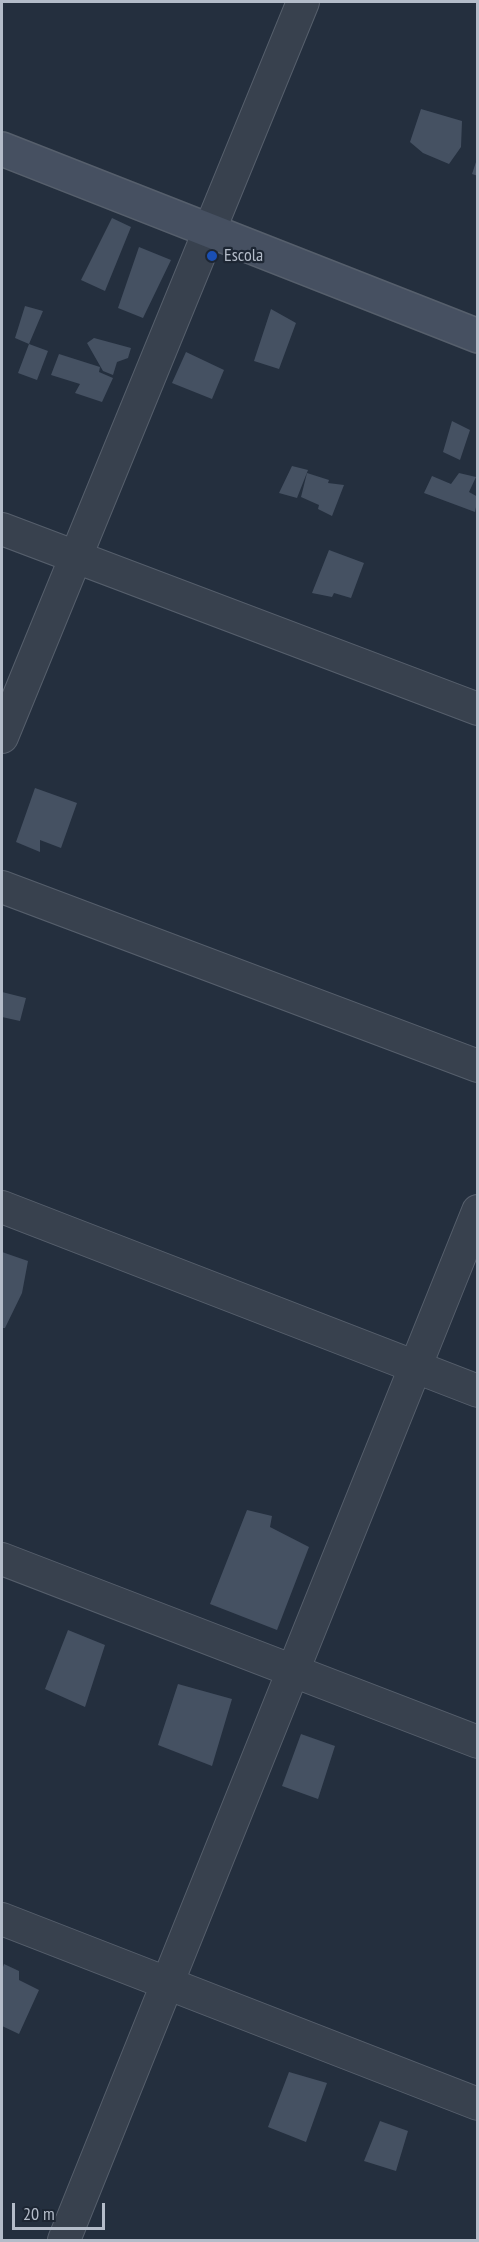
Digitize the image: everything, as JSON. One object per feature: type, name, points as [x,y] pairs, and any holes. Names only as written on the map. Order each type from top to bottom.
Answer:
[{"type":"street","points":[[2,737],[303,2]]},
{"type":"street","points":[[2,149],[477,336]]},
{"type":"street","points":[[2,529],[477,709]]},
{"type":"street","points":[[2,887],[477,1066]]},
{"type":"street","points":[[2,1207],[477,1391]]},
{"type":"street","points":[[64,2241],[477,1211]]},
{"type":"street","points":[[2,1559],[477,1742]]},
{"type":"street","points":[[2,1919],[477,2104]]},
{"type":"building","points":[[421,109],[462,121],[461,147],[449,164],[423,153],[410,142]]},
{"type":"building","points":[[478,159],[478,176],[472,174]]},
{"type":"building","points":[[112,218],[131,227],[105,291],[81,280]]},
{"type":"building","points":[[139,247],[171,260],[143,318],[118,308]]},
{"type":"building","points":[[25,306],[43,311],[29,344],[15,338]]},
{"type":"building","points":[[271,309],[296,323],[279,369],[254,361]]},
{"type":"building","points":[[94,338],[131,348],[128,358],[117,362],[113,375],[103,371],[87,343]]},
{"type":"building","points":[[29,344],[48,351],[37,380],[18,373]]},
{"type":"building","points":[[186,352],[224,370],[212,399],[172,383]]},
{"type":"building","points":[[59,354],[100,367],[99,372],[113,378],[102,402],[75,393],[80,384],[51,375]]},
{"type":"building","points":[[452,421],[470,430],[460,460],[443,452]]},
{"type":"building","points":[[292,466],[308,470],[297,498],[279,493]]},
{"type":"building","points":[[307,473],[329,480],[328,483],[344,485],[332,516],[318,509],[319,505],[301,497]]},
{"type":"building","points":[[459,473],[476,477],[469,492],[478,497],[475,512],[424,493],[432,476],[451,484]]},
{"type":"building","points":[[329,550],[364,563],[351,598],[334,593],[332,597],[312,593]]},
{"type":"building","points":[[35,788],[77,803],[61,848],[40,840],[40,852],[16,842]]},
{"type":"building","points":[[2,992],[26,998],[20,1021],[2,1017]]},
{"type":"building","points":[[2,1252],[28,1261],[22,1293],[5,1328],[2,1328]]},
{"type":"building","points":[[247,1510],[272,1516],[270,1527],[309,1547],[277,1630],[210,1604]]},
{"type":"building","points":[[68,1630],[105,1645],[85,1707],[45,1689]]},
{"type":"building","points":[[178,1684],[232,1699],[212,1766],[158,1745]]},
{"type":"building","points":[[301,1734],[335,1746],[318,1799],[282,1786]]},
{"type":"building","points":[[4,1964],[19,1971],[19,1980],[39,1990],[19,2034],[2,2026],[2,1970]]},
{"type":"building","points":[[289,2072],[327,2083],[306,2142],[268,2127]]},
{"type":"building","points":[[380,2121],[408,2131],[396,2171],[364,2161]]},
{"type":"place","name":"Escola","points":[[212,256]]}]
